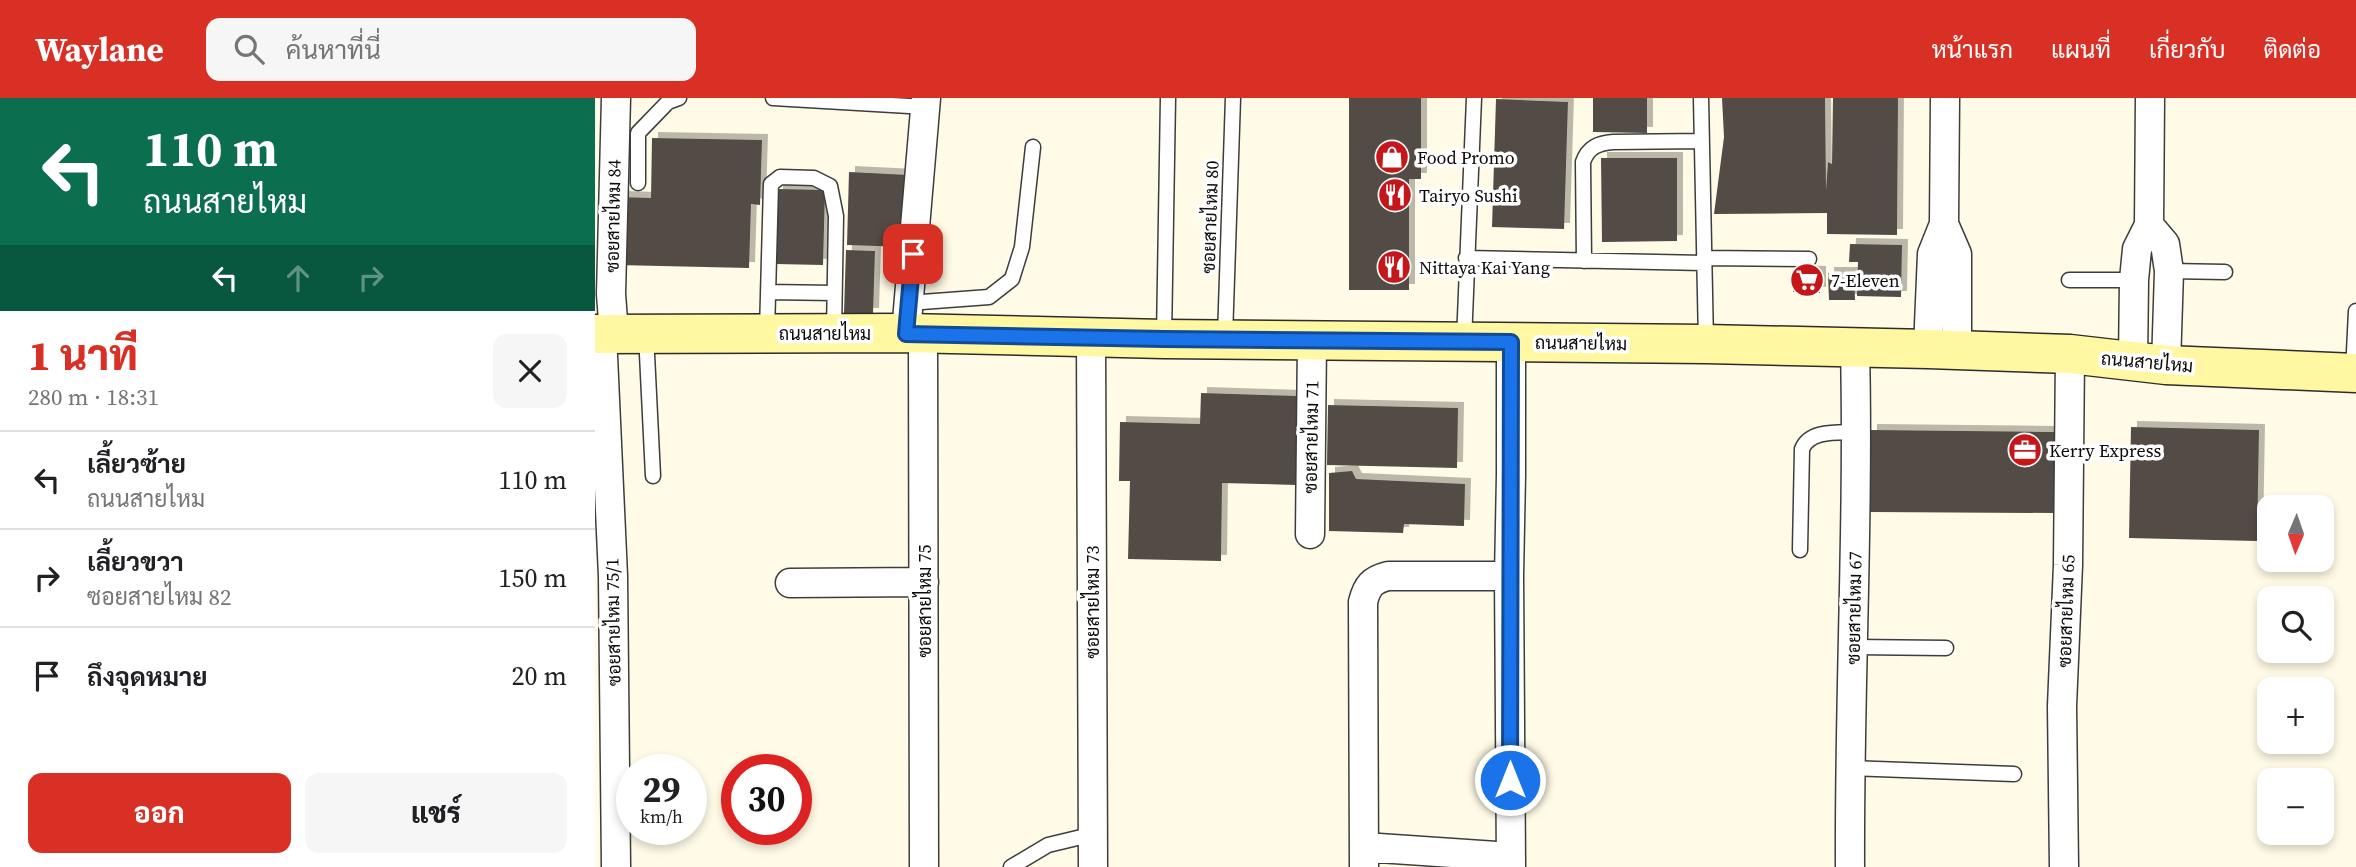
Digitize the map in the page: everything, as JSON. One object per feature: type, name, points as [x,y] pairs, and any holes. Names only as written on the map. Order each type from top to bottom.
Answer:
[{"type":"main road","name":"ถนนสายไหม","points":[[614,334],[834,334],[912,324],[1091,338],[1706,344],[2070,354],[2150,363],[2355,373]]},
{"type":"street","name":"ซอยสายไหม 84","points":[[614,334],[611,294],[616,98]]},
{"type":"street","points":[[1943,350],[1957,254],[1944,223],[1945,98]]},
{"type":"street","points":[[2150,98],[2149,225],[2137,248],[2134,280],[2150,363]]},
{"type":"street","name":"ซอยสายไหม 75","points":[[924,867],[924,582],[912,324],[926,102]]},
{"type":"street","points":[[2149,225],[2165,244],[2169,271],[2150,363]]},
{"type":"street","name":"ซอยสายไหม 75/1","points":[[614,334],[616,867]]},
{"type":"street","name":"ซอยสายไหม 73","points":[[1091,338],[1094,867]]},
{"type":"street","name":"ซอยสายไหม 71","points":[[1310,534],[1312,340]]},
{"type":"street","points":[[1509,576],[1388,576],[1376,579],[1367,588],[1363,602],[1364,857],[1511,862],[1511,342]]},
{"type":"street","name":"ซอยสายไหม 67","points":[[1850,867],[1849,768],[1854,647],[1857,432],[1855,348]]},
{"type":"street","name":"ซอยสายไหม 65","points":[[2064,867],[2062,706],[2069,565],[2070,354]]},
{"type":"street","points":[[790,583],[924,582]]},
{"type":"lane","points":[[638,183],[638,133],[668,102],[679,98]]},
{"type":"lane","points":[[773,98],[926,102]]},
{"type":"lane","points":[[1164,339],[1168,98]]},
{"type":"lane","name":"ซอยสายไหม 80","points":[[1225,338],[1233,98]]},
{"type":"lane","points":[[1464,342],[1474,98]]},
{"type":"lane","points":[[1701,98],[1706,344]]},
{"type":"lane","points":[[1584,261],[1583,162],[1591,149],[1599,143],[1701,141]]},
{"type":"lane","points":[[912,324],[989,297],[1012,279],[1022,247],[1033,147]]},
{"type":"lane","points":[[767,333],[771,184],[780,177],[792,177],[814,178],[830,186],[836,216],[834,334]]},
{"type":"lane","points":[[1466,258],[1584,261],[1809,259]]},
{"type":"lane","points":[[2169,271],[2225,272]]},
{"type":"lane","points":[[2069,279],[2134,280]]},
{"type":"lane","points":[[768,292],[834,293]]},
{"type":"lane","points":[[2355,373],[2356,311]]},
{"type":"lane","points":[[614,334],[653,476]]},
{"type":"lane","points":[[1800,550],[1805,441],[1812,436],[1857,432]]},
{"type":"lane","points":[[1854,647],[1946,649]]},
{"type":"lane","points":[[1849,768],[2014,774]]},
{"type":"lane","points":[[1010,867],[1048,845],[1094,834]]},
{"type":"building","points":[[1349,98],[1421,98],[1421,179],[1409,179],[1409,290],[1349,290]]},
{"type":"building","points":[[1593,98],[1647,98],[1647,133],[1593,132]]},
{"type":"building","points":[[1722,98],[1825,98],[1826,190],[1828,162],[1832,164],[1833,98],[1898,98],[1897,235],[1827,234],[1827,213],[1714,214],[1724,137]]},
{"type":"building","points":[[1496,99],[1568,102],[1564,229],[1492,227]]},
{"type":"building","points":[[652,138],[762,140],[760,205],[751,204],[749,268],[617,265],[619,197],[651,198]]},
{"type":"building","points":[[1601,158],[1677,158],[1677,241],[1602,242]]},
{"type":"building","points":[[849,172],[909,175],[907,247],[847,245]]},
{"type":"building","points":[[777,189],[825,190],[823,265],[776,264]]},
{"type":"building","points":[[1850,244],[1902,245],[1901,297],[1857,296],[1858,262],[1849,262]]},
{"type":"building","points":[[846,250],[875,251],[873,314],[844,313]]},
{"type":"building","points":[[1794,271],[1820,272],[1820,293],[1793,292]]},
{"type":"building","points":[[1828,273],[1854,273],[1855,300],[1829,300]]},
{"type":"building","points":[[1201,393],[1299,396],[1296,485],[1222,483],[1221,561],[1128,559],[1130,481],[1119,481],[1120,422],[1200,424]]},
{"type":"building","points":[[1328,405],[1458,408],[1457,468],[1327,465]]},
{"type":"building","points":[[2131,427],[2259,430],[2257,541],[2129,538]]},
{"type":"building","points":[[1871,430],[2054,432],[2054,513],[1870,512]]},
{"type":"building","points":[[1352,471],[1356,479],[1465,484],[1464,526],[1404,524],[1403,533],[1329,531],[1329,473]]},
{"type":"place","name":"Food Promo","points":[[1392,157]]},
{"type":"place","name":"Tairyo Sushi","points":[[1395,195]]},
{"type":"place","name":"Nittaya Kai Yang","points":[[1394,267]]},
{"type":"place","name":"7-Eleven","points":[[1807,280]]},
{"type":"place","name":"Kerry Express","points":[[2025,450]]},
{"type":"route","points":[[913,254],[906,334],[1511,342],[1510,780]]}]
